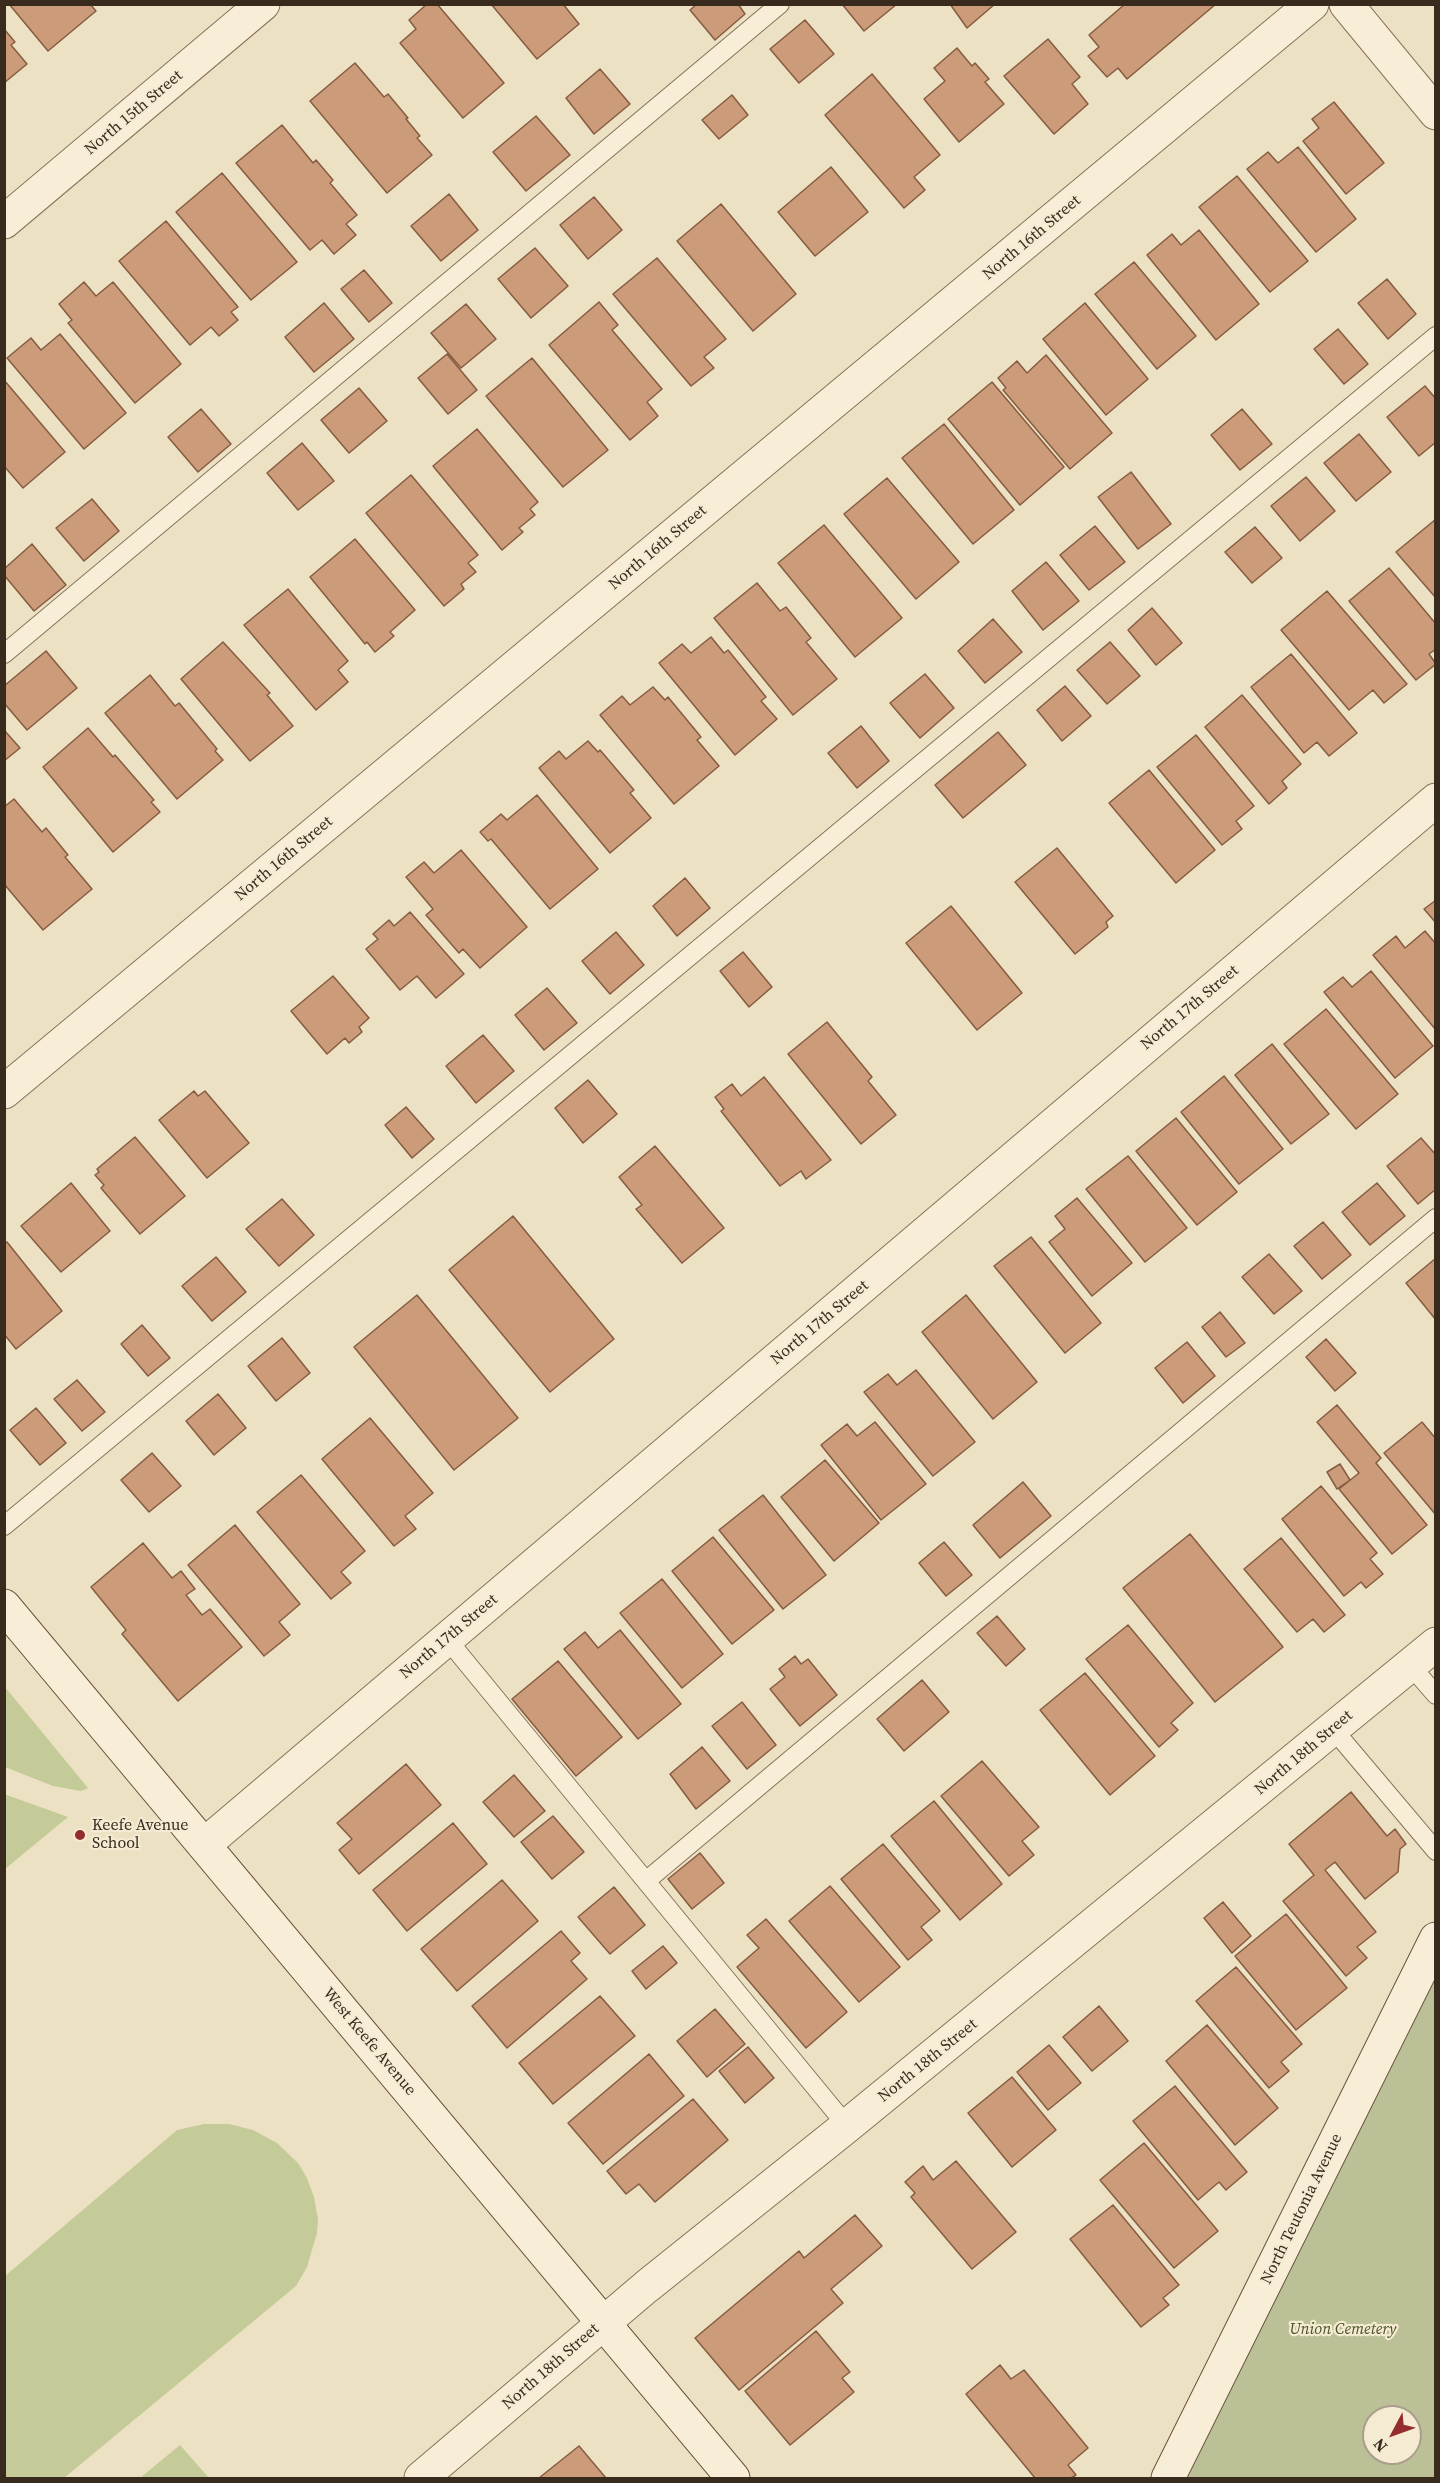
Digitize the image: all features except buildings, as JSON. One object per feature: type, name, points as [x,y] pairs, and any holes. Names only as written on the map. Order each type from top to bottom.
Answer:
[{"type":"street","name":"North 15th Street","points":[[4,222],[263,4]]},
{"type":"street","name":"North 16th Street","points":[[4,1092],[1312,4]]},
{"type":"street","points":[[1346,4],[1436,113]]},
{"type":"street","name":"North 17th Street","points":[[204,1845],[1436,801]]},
{"type":"street","name":"West Keefe Avenue","points":[[4,1606],[733,2478]]},
{"type":"street","name":"North 18th Street","points":[[421,2478],[603,2323],[1436,1644]]},
{"type":"street","name":"North Teutonia Avenue","points":[[1168,2478],[1436,1939]]},
{"type":"lane","points":[[4,654],[780,4]]},
{"type":"lane","points":[[4,1526],[1436,336]]},
{"type":"lane","points":[[646,1881],[1436,1218]]},
{"type":"lane","points":[[447,1639],[847,2126]]},
{"type":"lane","points":[[1410,1665],[1436,1695]]},
{"type":"lane","points":[[1333,1730],[1436,1851]]},
{"type":"green space","points":[[4,1687],[88,1788],[81,1791],[53,1786],[5,1767]]},
{"type":"green space","points":[[4,1794],[68,1817],[5,1869],[4,1869]]},
{"type":"green space","name":"Union Cemetery","points":[[1435,1939],[1435,2478],[1168,2478]]},
{"type":"green space","points":[[204,2124],[229,2124],[253,2130],[277,2143],[298,2163],[314,2197],[318,2219],[317,2233],[307,2267],[296,2286],[64,2478],[5,2478],[5,2276],[177,2130]]},
{"type":"green space","points":[[180,2445],[209,2478],[140,2478]]},
{"type":"place","name":"Keefe Avenue School","points":[[80,1835]]}]
